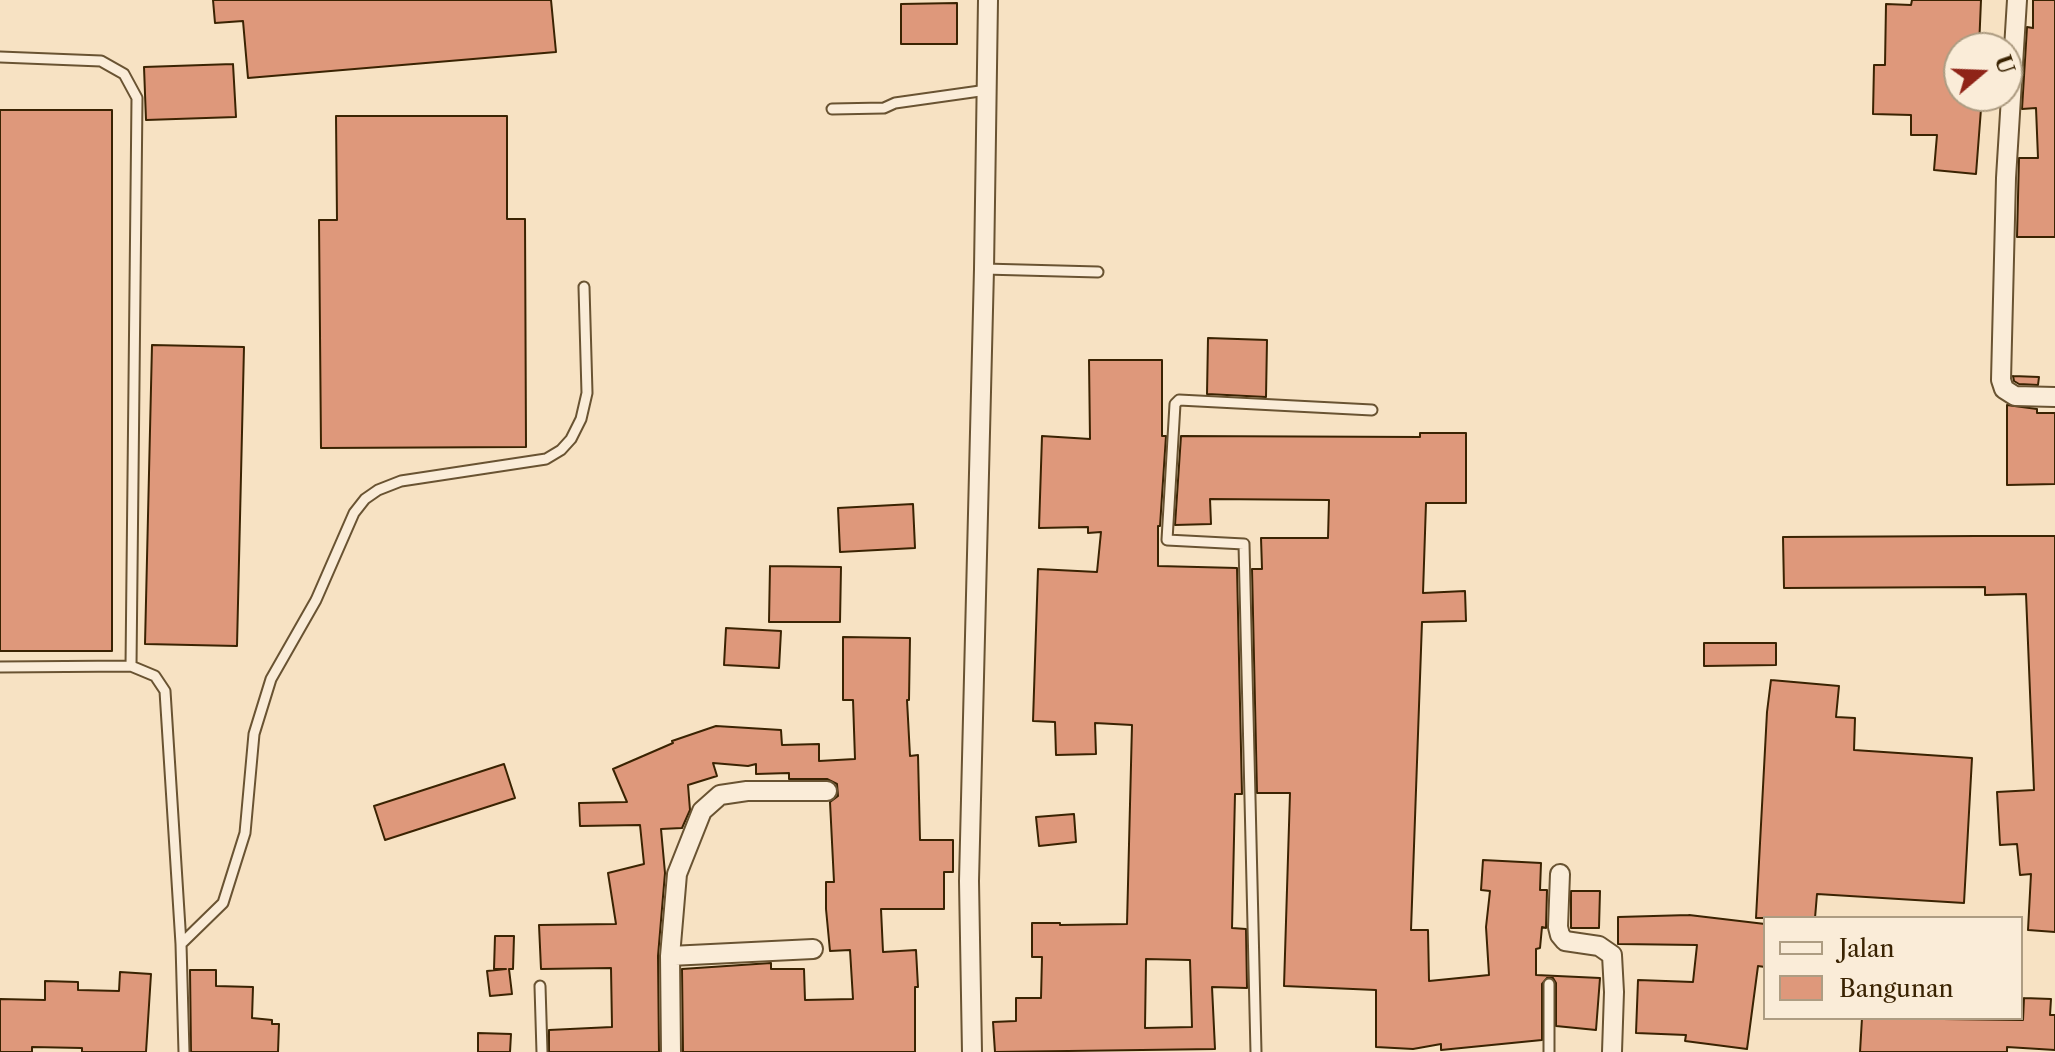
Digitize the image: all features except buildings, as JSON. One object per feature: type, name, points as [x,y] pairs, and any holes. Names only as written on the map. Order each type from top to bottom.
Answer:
[{"type":"street","points":[[972,1052],[969,865],[988,0]]},
{"type":"street","points":[[2017,0],[2006,178],[2001,380],[2004,389],[2015,396],[2055,397]]},
{"type":"street","points":[[671,1052],[670,956],[677,874],[702,811],[713,799],[747,791],[827,791]]},
{"type":"street","points":[[1560,874],[1560,935],[1565,941],[1599,946],[1612,955],[1612,1052]]},
{"type":"street","points":[[670,956],[813,949]]},
{"type":"lane","points":[[0,57],[101,61],[124,74],[137,98],[131,666]]},
{"type":"lane","points":[[832,109],[884,108],[895,103],[987,90]]},
{"type":"lane","points":[[984,269],[1098,272]]},
{"type":"lane","points":[[181,944],[223,903],[245,833],[254,734],[271,679],[316,600],[354,513],[365,499],[378,490],[401,481],[546,459],[561,450],[571,439],[581,419],[587,393],[584,287]]},
{"type":"lane","points":[[1256,1052],[1244,544],[1167,540],[1175,404],[1179,400],[1372,410]]},
{"type":"lane","points":[[0,667],[131,666],[155,676],[165,691],[181,944],[184,1052]]},
{"type":"lane","points":[[1549,984],[1549,1052]]},
{"type":"lane","points":[[540,986],[542,1052]]}]
